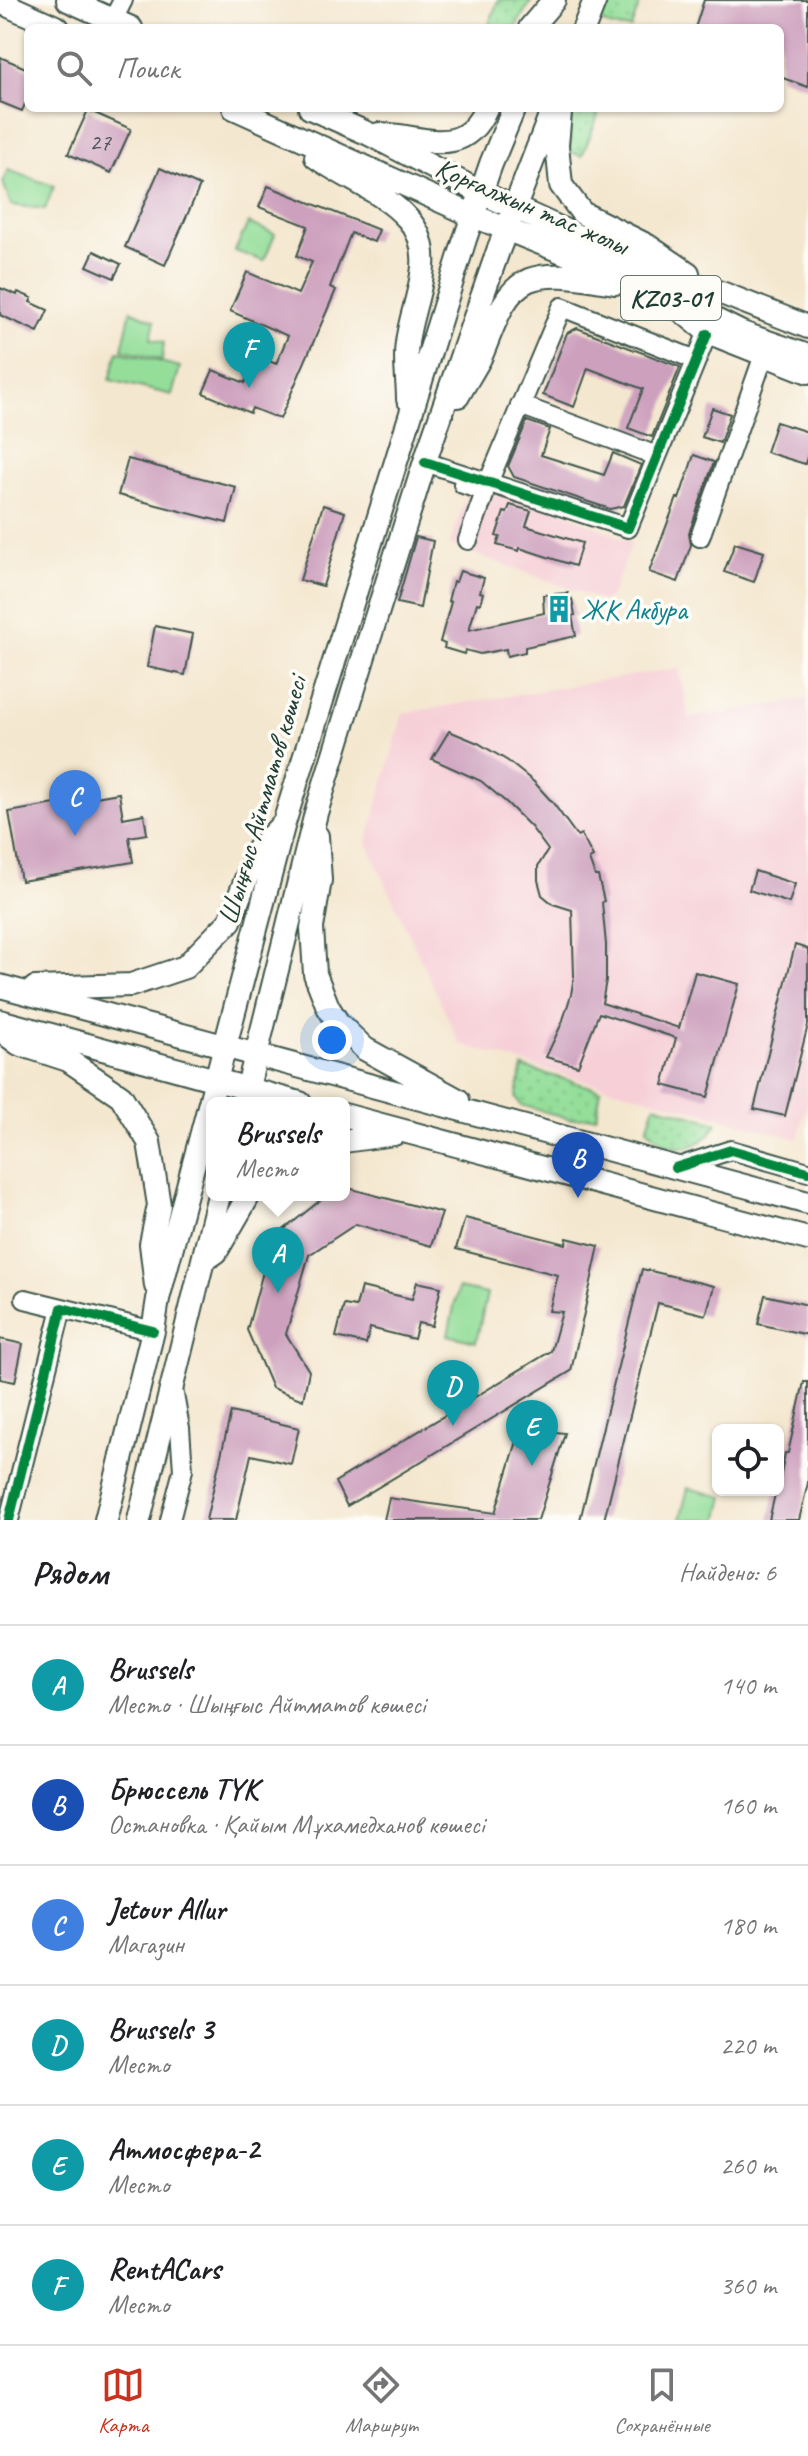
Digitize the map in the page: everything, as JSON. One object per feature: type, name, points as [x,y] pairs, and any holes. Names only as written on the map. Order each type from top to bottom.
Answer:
[{"type":"main road","points":[[68,0],[122,16]]},
{"type":"main road","points":[[534,24],[556,0]]},
{"type":"main road","points":[[548,24],[556,0]]},
{"type":"main road","points":[[586,24],[595,0]]},
{"type":"main road","points":[[0,2],[49,24]]},
{"type":"main road","name":"Қорғалжын тас жолы","points":[[243,112],[474,216],[511,218],[808,327]]},
{"type":"main road","name":"Қорғалжын тас жолы","points":[[319,112],[369,134],[482,193],[511,218],[651,288],[742,333],[808,356]]},
{"type":"main road","points":[[369,134],[439,142],[456,140],[472,130],[484,112]]},
{"type":"main road","name":"Шыңғыс Айтматов көшесі","points":[[211,1097],[284,823],[409,417],[491,164],[512,112]]},
{"type":"main road","name":"Шыңғыс Айтматов көшесі","points":[[246,1096],[316,813],[425,461],[551,112]]},
{"type":"main road","points":[[560,112],[557,136],[561,185],[582,213],[648,246],[694,278],[724,294]]},
{"type":"main road","points":[[276,127],[328,166],[397,209],[410,220],[420,236],[424,266],[406,344],[409,417]]},
{"type":"main road","points":[[425,461],[480,357],[496,319],[511,295],[528,280],[550,276],[570,277],[651,288]]},
{"type":"main road","points":[[316,813],[320,880],[312,928],[315,974],[338,1023],[365,1049],[498,1121]]},
{"type":"main road","points":[[3,987],[131,985],[185,967],[230,921],[257,850],[284,823]]},
{"type":"main road","points":[[3,987],[808,1203]]},
{"type":"main road","points":[[0,1021],[216,1080],[246,1096]]},
{"type":"main road","points":[[0,1030],[19,1044],[68,1060],[121,1096],[149,1142],[159,1205],[151,1244],[158,1299]]},
{"type":"main road","points":[[350,1117],[808,1239]]},
{"type":"main road","name":"Шыңғыс Айтматов көшесі","points":[[106,1520],[153,1331],[158,1299],[206,1118]]},
{"type":"main road","points":[[350,1140],[404,1133]]},
{"type":"main road","points":[[139,1520],[217,1201]]},
{"type":"main road","points":[[201,1262],[216,1252],[246,1201]]},
{"type":"main road","points":[[753,1224],[808,1257]]},
{"type":"street","points":[[651,288],[707,334],[808,374]]},
{"type":"street","points":[[488,483],[562,307],[696,360]]},
{"type":"street","points":[[425,461],[628,528],[707,334]]},
{"type":"street","points":[[700,537],[764,355]]},
{"type":"street","points":[[520,405],[657,456]]},
{"type":"street","points":[[425,461],[483,492],[484,498],[468,540]]},
{"type":"street","points":[[675,1168],[731,1150],[808,1172]]},
{"type":"street","points":[[25,1299],[153,1331]]},
{"type":"street","points":[[9,1520],[62,1308]]},
{"type":"street","points":[[170,1520],[183,1470],[173,1385]]},
{"type":"shaded area","points":[[474,471],[632,543],[611,596],[604,601],[450,545]]},
{"type":"shaded area","points":[[679,668],[689,718],[808,699],[808,1099],[798,1139],[460,1044],[367,843],[403,713]]},
{"type":"green space","points":[[498,0],[532,0],[517,24],[489,24]]},
{"type":"green space","points":[[606,0],[641,0],[632,24],[605,24],[599,18]]},
{"type":"green space","points":[[566,112],[599,112],[582,156],[567,151]]},
{"type":"green space","points":[[8,170],[54,186],[45,209],[11,205],[3,182]]},
{"type":"green space","points":[[248,223],[275,234],[264,261],[235,251]]},
{"type":"green space","points":[[131,310],[155,321],[151,339],[164,342],[162,360],[122,349]]},
{"type":"green space","points":[[118,351],[180,367],[172,395],[110,380]]},
{"type":"green space","points":[[523,1067],[601,1090],[596,1116],[570,1119],[521,1105],[516,1097]]},
{"type":"green space","points":[[655,1105],[717,1123],[697,1144],[683,1147],[668,1145],[647,1129]]},
{"type":"green space","points":[[458,1288],[487,1294],[476,1342],[448,1335]]},
{"type":"green space","points":[[688,1488],[724,1497],[718,1520],[680,1520]]},
{"type":"building","points":[[704,0],[808,0],[808,87],[784,78],[784,24],[696,24]]},
{"type":"building","points":[[0,57],[24,67],[24,106],[22,111],[0,102]]},
{"type":"building","points":[[87,112],[131,129],[111,173],[68,154]]},
{"type":"building","points":[[160,168],[200,186],[165,265],[125,247]]},
{"type":"building","points":[[268,186],[379,230],[374,242],[351,233],[330,287],[336,290],[280,419],[252,408],[250,413],[203,393],[213,370],[245,383],[257,356],[276,364],[288,336],[230,311],[247,272],[298,294],[312,262],[297,256],[308,226],[259,207]]},
{"type":"building","points":[[94,251],[121,264],[114,278],[87,266]]},
{"type":"building","points":[[0,288],[32,298],[30,302],[48,310],[38,332],[0,315]]},
{"type":"building","points":[[577,328],[680,367],[652,437],[628,428],[643,389],[588,368],[574,407],[543,395],[567,333]]},
{"type":"building","points":[[712,408],[730,414],[720,443],[702,437]]},
{"type":"building","points":[[527,421],[550,429],[541,455],[604,475],[613,453],[641,465],[624,506],[610,509],[514,477],[508,466]]},
{"type":"building","points":[[776,422],[808,432],[805,464],[766,452]]},
{"type":"building","points":[[694,455],[714,462],[689,533],[691,545],[678,582],[649,572]]},
{"type":"building","points":[[128,459],[236,487],[227,523],[118,495]]},
{"type":"building","points":[[323,505],[345,512],[323,586],[300,580]]},
{"type":"building","points":[[510,505],[531,511],[526,526],[582,543],[575,566],[520,548],[519,551],[497,545],[500,537],[496,536],[504,512],[507,513]]},
{"type":"building","points":[[416,537],[433,541],[420,608],[397,603]]},
{"type":"building","points":[[735,543],[764,552],[754,582],[724,572]]},
{"type":"building","name":"ЖК Акбура","points":[[460,571],[484,578],[480,604],[477,603],[469,630],[544,613],[543,595],[568,593],[575,615],[572,616],[576,636],[525,647],[525,652],[507,656],[506,649],[480,654],[465,650],[464,654],[444,648],[445,644],[440,642],[451,602],[448,601],[453,581],[456,582]]},
{"type":"building","points":[[155,626],[193,634],[185,675],[147,667]]},
{"type":"building","points":[[449,731],[478,743],[508,761],[534,782],[577,836],[581,834],[593,857],[589,859],[595,876],[598,876],[604,901],[606,980],[602,1003],[679,1028],[695,972],[739,984],[708,1097],[663,1085],[676,1038],[599,1013],[578,1066],[546,1057],[571,995],[574,976],[572,910],[553,904],[542,895],[538,866],[548,850],[531,827],[481,781],[432,759]]},
{"type":"building","points":[[119,793],[123,818],[144,814],[147,834],[129,837],[133,862],[21,881],[9,812]]},
{"type":"building","points":[[755,871],[795,884],[789,903],[749,890]]},
{"type":"building","points":[[795,945],[808,949],[808,1025],[785,1116],[754,1109]]},
{"type":"building","points":[[350,1189],[442,1213],[431,1246],[356,1224],[309,1255],[286,1334],[309,1371],[303,1400],[272,1388],[247,1330],[272,1239],[320,1201],[350,1201]]},
{"type":"building","points":[[465,1218],[566,1244],[567,1238],[599,1246],[571,1371],[347,1506],[335,1482],[551,1351],[562,1312],[549,1311],[558,1275],[456,1249]]},
{"type":"building","points":[[642,1269],[714,1286],[706,1315],[658,1303],[604,1520],[580,1520]]},
{"type":"building","points":[[417,1282],[441,1287],[432,1326],[418,1323],[414,1339],[370,1328],[366,1344],[336,1337],[344,1305],[356,1307],[361,1287],[412,1299]]},
{"type":"building","points":[[765,1295],[808,1305],[808,1335],[758,1324]]},
{"type":"building","points":[[0,1339],[23,1344],[15,1382],[0,1379]]},
{"type":"building","points":[[804,1382],[808,1382],[808,1483],[799,1520],[769,1520],[775,1496],[784,1496],[784,1458],[788,1453]]},
{"type":"building","points":[[231,1412],[299,1428],[291,1464],[251,1455],[236,1520],[206,1520]]},
{"type":"building","points":[[521,1428],[565,1433],[538,1520],[384,1520],[389,1498],[495,1513]]},
{"type":"cycle path","points":[[425,462],[628,528],[707,334]]},
{"type":"cycle path","points":[[675,1168],[731,1150],[808,1172]]},
{"type":"cycle path","points":[[9,1520],[62,1308],[153,1331]]},
{"type":"place","name":"RentACars","points":[[249,388]]},
{"type":"place","name":"ЖК Акбура","points":[[559,609]]},
{"type":"place","name":"Jetour Allur","points":[[75,836]]},
{"type":"place","name":"Брюссель ТҮК","points":[[578,1198]]},
{"type":"place","name":"Brussels","points":[[278,1293]]},
{"type":"place","name":"Brussels 3","points":[[453,1426]]},
{"type":"place","name":"Атмосфера-2","points":[[532,1466]]}]
